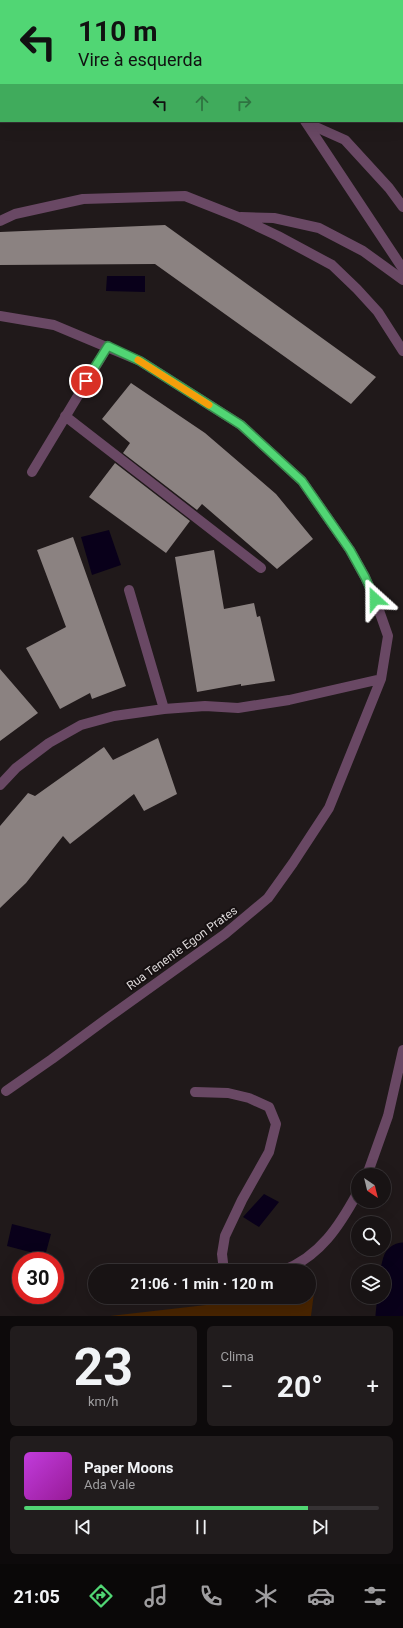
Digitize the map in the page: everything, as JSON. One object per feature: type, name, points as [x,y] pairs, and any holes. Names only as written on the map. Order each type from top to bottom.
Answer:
[{"type":"street","points":[[306,122],[345,140],[389,188],[403,207]]},
{"type":"street","points":[[306,122],[403,269]]},
{"type":"street","points":[[0,222],[15,214],[83,199],[185,196],[238,217],[278,236],[332,265],[357,288],[378,312],[403,351]]},
{"type":"street","points":[[238,217],[274,218],[319,228],[363,251],[403,280]]},
{"type":"street","name":"Rua Tenente Egon Prates","points":[[0,316],[54,325],[108,346],[140,361],[241,425],[302,481],[350,550],[365,577],[375,599],[388,636],[381,679],[329,808],[268,898],[225,934],[6,1091]]},
{"type":"street","points":[[32,472],[108,346]]},
{"type":"street","points":[[65,416],[261,568]]},
{"type":"street","points":[[129,590],[164,709]]},
{"type":"street","points":[[0,785],[16,768],[49,744],[81,725],[114,716],[164,709],[205,706],[238,708],[289,700],[381,679]]},
{"type":"street","points":[[369,1168],[388,1116],[403,1050]]},
{"type":"street","points":[[195,1092],[228,1093],[249,1098],[269,1107],[276,1124],[269,1152],[242,1200],[225,1236],[222,1254],[223,1264]]},
{"type":"street","points":[[298,1264],[312,1255],[341,1222],[351,1204]]},
{"type":"shaded area","points":[[107,276],[145,276],[145,292],[106,291]]},
{"type":"shaded area","points":[[109,530],[121,565],[92,575],[81,537]]},
{"type":"shaded area","points":[[264,1194],[279,1202],[259,1227],[243,1217]]},
{"type":"shaded area","points":[[12,1224],[51,1234],[46,1252],[30,1252],[7,1246]]},
{"type":"shaded area","points":[[214,1304],[313,1304],[311,1316],[110,1316]]},
{"type":"building","points":[[165,225],[376,377],[351,404],[155,264],[0,265],[0,232]]},
{"type":"building","points":[[131,383],[205,433],[276,494],[313,539],[277,569],[202,504],[197,510],[123,453],[130,443],[102,419]]},
{"type":"building","points":[[115,463],[190,521],[166,553],[89,497]]},
{"type":"building","points":[[73,537],[126,686],[92,699],[90,693],[60,709],[26,648],[66,627],[37,550]]},
{"type":"building","points":[[214,550],[224,609],[254,603],[257,617],[260,616],[275,681],[241,686],[241,684],[197,692],[175,557]]},
{"type":"building","points":[[0,669],[38,713],[0,741]]},
{"type":"building","points":[[158,738],[177,794],[144,811],[134,794],[70,844],[63,836],[26,883],[0,908],[0,826],[28,793],[35,796],[104,747],[113,760]]},
{"type":"waterway","points":[[396,1316],[400,1275],[403,1263]]},
{"type":"slow traffic","points":[[138,360],[209,405]]},
{"type":"route","points":[[86,381],[108,346],[140,361],[241,425],[302,481],[350,550],[375,599]]}]
